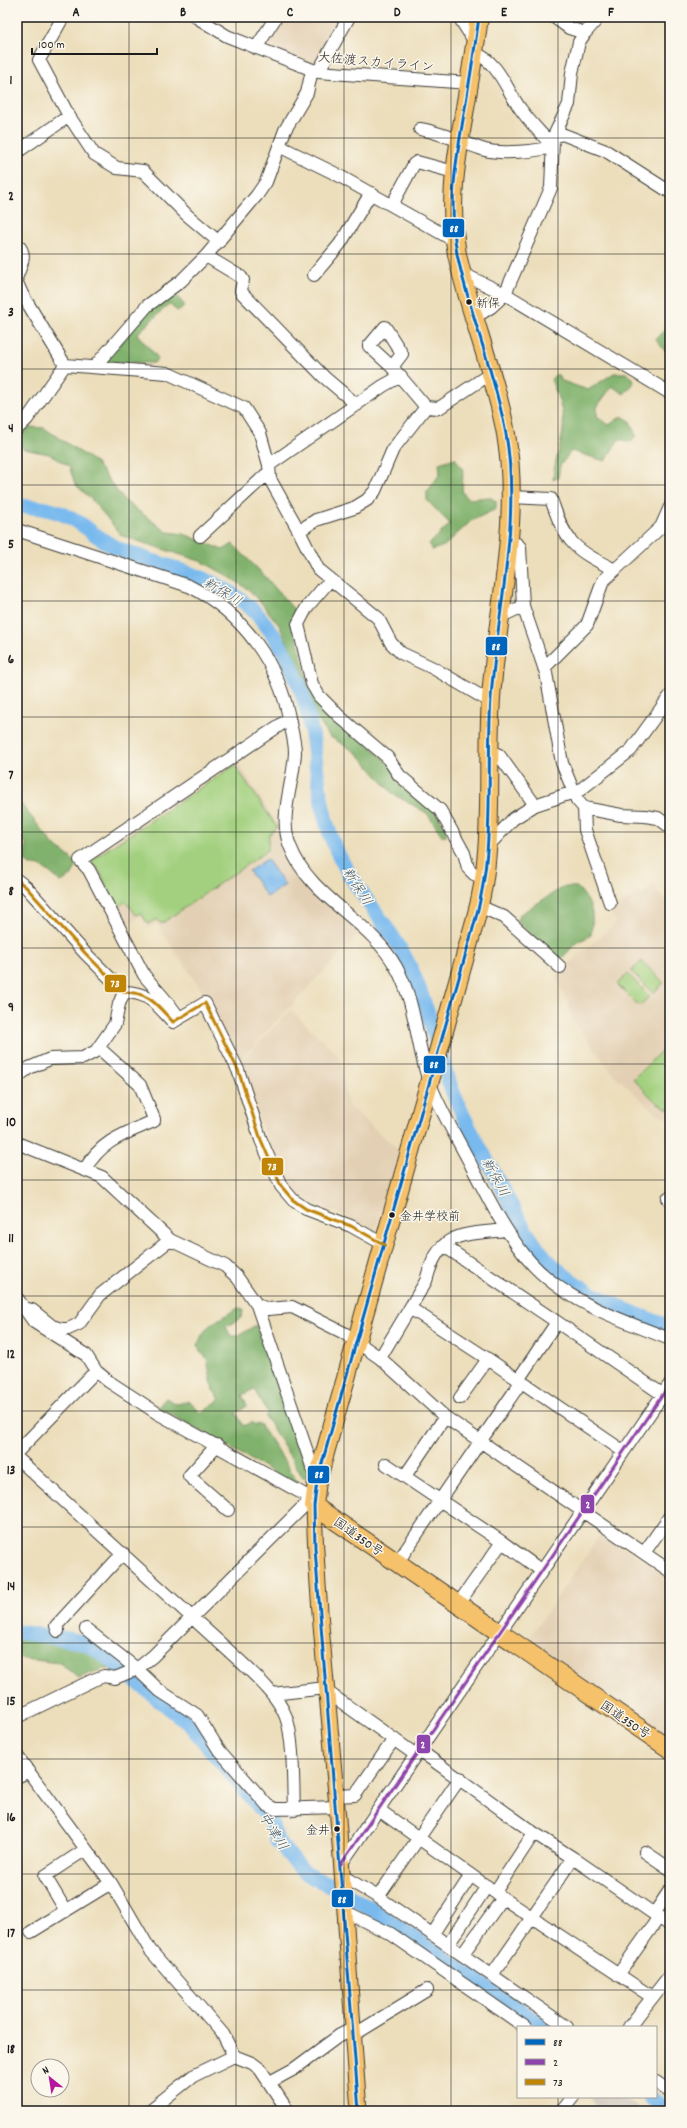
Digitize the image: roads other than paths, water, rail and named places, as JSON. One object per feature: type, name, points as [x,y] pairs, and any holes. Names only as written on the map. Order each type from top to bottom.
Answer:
[{"type":"highway","points":[[314,1506],[317,1481],[480,906],[485,879],[488,846],[491,699],[509,544],[511,497],[506,435],[461,273],[455,241],[452,199],[454,172],[480,17]]},
{"type":"highway","name":"国道350号","points":[[314,1506],[670,1749]]},
{"type":"main road","points":[[314,1506],[315,1549],[342,1874],[359,2111]]},
{"type":"street","points":[[63,17],[39,60],[69,116],[94,154],[117,168],[143,171],[187,215],[219,242]]},
{"type":"street","name":"大佐渡スカイライン","points":[[196,17],[226,36],[315,71],[469,83]]},
{"type":"street","points":[[256,48],[276,17]]},
{"type":"street","points":[[95,366],[147,306],[181,281],[206,256],[262,189],[285,130],[307,93],[315,71],[349,17]]},
{"type":"street","points":[[459,17],[471,36],[480,55],[496,70],[521,111],[546,139],[552,142]]},
{"type":"street","points":[[554,17],[569,28],[584,33]]},
{"type":"street","points":[[474,318],[491,307],[505,294],[551,188],[552,142],[569,104],[575,57],[579,42],[584,33],[599,17]]},
{"type":"street","points":[[17,152],[69,116]]},
{"type":"street","points":[[420,129],[436,132],[486,151],[518,152],[546,149],[562,134],[606,151],[670,192]]},
{"type":"street","points":[[279,146],[371,193],[455,241]]},
{"type":"street","points":[[392,205],[410,169],[417,162],[454,172]]},
{"type":"street","points":[[314,275],[340,244],[371,193]]},
{"type":"street","points":[[17,244],[23,254],[24,259],[17,276]]},
{"type":"street","points":[[206,256],[241,277],[243,280],[241,290],[242,294],[324,377],[357,405]]},
{"type":"street","points":[[461,273],[505,294],[670,392]]},
{"type":"street","points":[[17,283],[22,294],[65,364]]},
{"type":"street","points":[[65,364],[167,373],[244,408],[260,433],[269,468],[270,479],[318,569],[378,618],[391,643],[400,653],[432,668],[484,698],[491,699]]},
{"type":"street","points":[[17,430],[65,364]]},
{"type":"street","points":[[392,367],[426,406],[439,408],[490,374]]},
{"type":"street","points":[[200,536],[269,468],[357,405],[401,376]]},
{"type":"street","points":[[299,531],[316,520],[354,508],[367,500],[375,491],[393,449],[426,406]]},
{"type":"street","points":[[511,497],[551,499],[564,532],[574,546],[582,553],[615,570]]},
{"type":"street","points":[[544,668],[587,625],[603,581],[662,527],[670,507]]},
{"type":"street","points":[[17,530],[178,582],[205,594],[250,634],[266,656],[286,698],[295,750],[284,828],[289,845],[308,877],[320,891],[357,920],[385,949],[396,967],[412,1008],[419,1044],[431,1077],[506,1230],[526,1258],[544,1276],[561,1288],[602,1312],[670,1339]]},
{"type":"street","points":[[509,544],[517,544],[520,547],[523,606],[544,668],[562,763],[577,800],[584,808],[621,815],[658,818],[670,827]]},
{"type":"street","points":[[330,580],[307,606],[298,624],[312,684],[327,706],[387,757],[399,775],[440,810],[464,853],[468,868],[474,874],[485,879]]},
{"type":"street","points":[[506,614],[523,606]]},
{"type":"street","points":[[488,846],[513,819],[535,805],[574,793],[599,776],[631,750],[670,696]]},
{"type":"street","points":[[180,1018],[165,997],[155,989],[144,975],[89,870],[80,860],[283,724],[290,721]]},
{"type":"street","points":[[490,751],[499,755],[535,805]]},
{"type":"street","points":[[584,808],[585,830],[610,903]]},
{"type":"street","points":[[17,880],[26,887],[85,953],[124,992],[141,993],[150,998],[173,1022],[205,1003],[238,1070],[261,1140],[281,1186],[286,1193],[306,1209],[352,1226],[385,1245]]},
{"type":"street","points":[[480,906],[504,917],[560,967]]},
{"type":"street","points":[[17,1077],[29,1068],[50,1059],[84,1058],[99,1048],[115,1024],[119,1004],[124,992]]},
{"type":"street","points":[[85,1169],[93,1155],[112,1140],[154,1121],[140,1085],[99,1048]]},
{"type":"street","points":[[17,1143],[102,1176],[170,1240],[225,1266],[236,1277],[257,1305],[317,1481]]},
{"type":"street","points":[[670,1197],[668,1198],[670,1201]]},
{"type":"street","points":[[380,1358],[426,1281],[429,1268],[436,1256],[450,1239],[458,1235],[506,1230]]},
{"type":"street","points":[[20,1308],[32,1310],[52,1326],[61,1329],[68,1329],[79,1324],[100,1295],[170,1240]]},
{"type":"street","points":[[444,1246],[662,1394]]},
{"type":"street","points":[[17,1298],[20,1308],[34,1322],[86,1355],[96,1371],[108,1382],[157,1413],[307,1496],[314,1506]]},
{"type":"street","points":[[257,1305],[268,1309],[287,1306],[344,1333],[380,1358],[445,1417],[670,1571]]},
{"type":"street","points":[[410,1308],[623,1451]]},
{"type":"street","points":[[397,1563],[480,1442],[557,1322]]},
{"type":"street","points":[[460,1398],[488,1359]]},
{"type":"street","points":[[17,1452],[96,1371]]},
{"type":"street","points":[[566,2026],[462,1954],[342,1874],[379,1810],[670,1384]]},
{"type":"street","points":[[405,1476],[445,1417]]},
{"type":"street","points":[[217,1445],[189,1476],[228,1510]]},
{"type":"street","points":[[17,1458],[252,1672],[272,1694],[284,1712],[290,1731],[294,1810]]},
{"type":"street","points":[[386,1464],[502,1542],[542,1571]]},
{"type":"street","points":[[17,1717],[93,1680],[104,1676],[115,1678],[137,1669],[193,1619],[307,1503],[314,1506]]},
{"type":"street","points":[[644,1553],[670,1516]]},
{"type":"street","points":[[458,1604],[502,1542]]},
{"type":"street","points":[[58,1631],[56,1626],[123,1553]]},
{"type":"street","points":[[86,1629],[137,1669],[160,1691],[197,1715],[219,1750],[267,1805],[275,1809],[294,1810],[336,1802],[355,1795],[394,1739]]},
{"type":"street","points":[[272,1694],[326,1690],[394,1739],[460,1778],[534,1833],[670,1925]]},
{"type":"street","points":[[17,1756],[111,1883],[150,1950],[223,2034],[234,2056],[252,2063],[260,2069],[288,2111]]},
{"type":"street","points":[[17,1777],[29,1771]]},
{"type":"street","points":[[378,1897],[460,1778]]},
{"type":"street","points":[[379,1810],[495,1892],[652,1997]]},
{"type":"street","points":[[462,1954],[495,1892],[534,1833]]},
{"type":"street","points":[[66,1911],[45,1876],[86,1849]]},
{"type":"street","points":[[645,1852],[670,1869]]},
{"type":"street","points":[[492,1975],[573,1858]]},
{"type":"street","points":[[432,1935],[471,1875]]},
{"type":"street","points":[[31,1932],[111,1883]]},
{"type":"street","points":[[618,1975],[670,1890]]},
{"type":"street","points":[[448,1945],[495,1892]]},
{"type":"street","points":[[344,1909],[391,1934],[524,2026]]},
{"type":"street","points":[[630,2026],[670,1975]]},
{"type":"street","points":[[270,2082],[294,2069],[340,2035],[353,2030],[360,2031],[427,1990]]},
{"type":"street","points":[[149,2111],[193,2076],[234,2056]]},
{"type":"street","points":[[657,2083],[670,2092]]},
{"type":"street","points":[[562,2111],[572,2098]]},
{"type":"water","points":[[267,859],[285,885],[267,897],[249,871]]},
{"type":"waterway","name":"新保川","points":[[17,506],[55,511],[76,521],[117,548],[180,570],[216,585],[233,594],[249,606],[263,621],[281,646],[295,674],[305,704],[312,734],[323,809],[337,852],[357,886],[402,952],[411,969],[432,1025],[453,1094],[524,1228],[532,1241],[552,1265],[576,1284],[602,1299],[670,1327]]},
{"type":"waterway","name":"中津川","points":[[17,1632],[74,1640],[90,1645],[109,1659],[189,1724],[271,1821],[277,1841],[301,1869],[314,1878],[333,1886],[379,1914],[544,2026]]},
{"type":"waterway","name":"中津川","points":[[650,2098],[670,2111]]},
{"type":"place","name":"新保","points":[[469,302]]},
{"type":"place","name":"金井学校前","points":[[392,1215]]},
{"type":"place","name":"金井","points":[[337,1829]]}]
